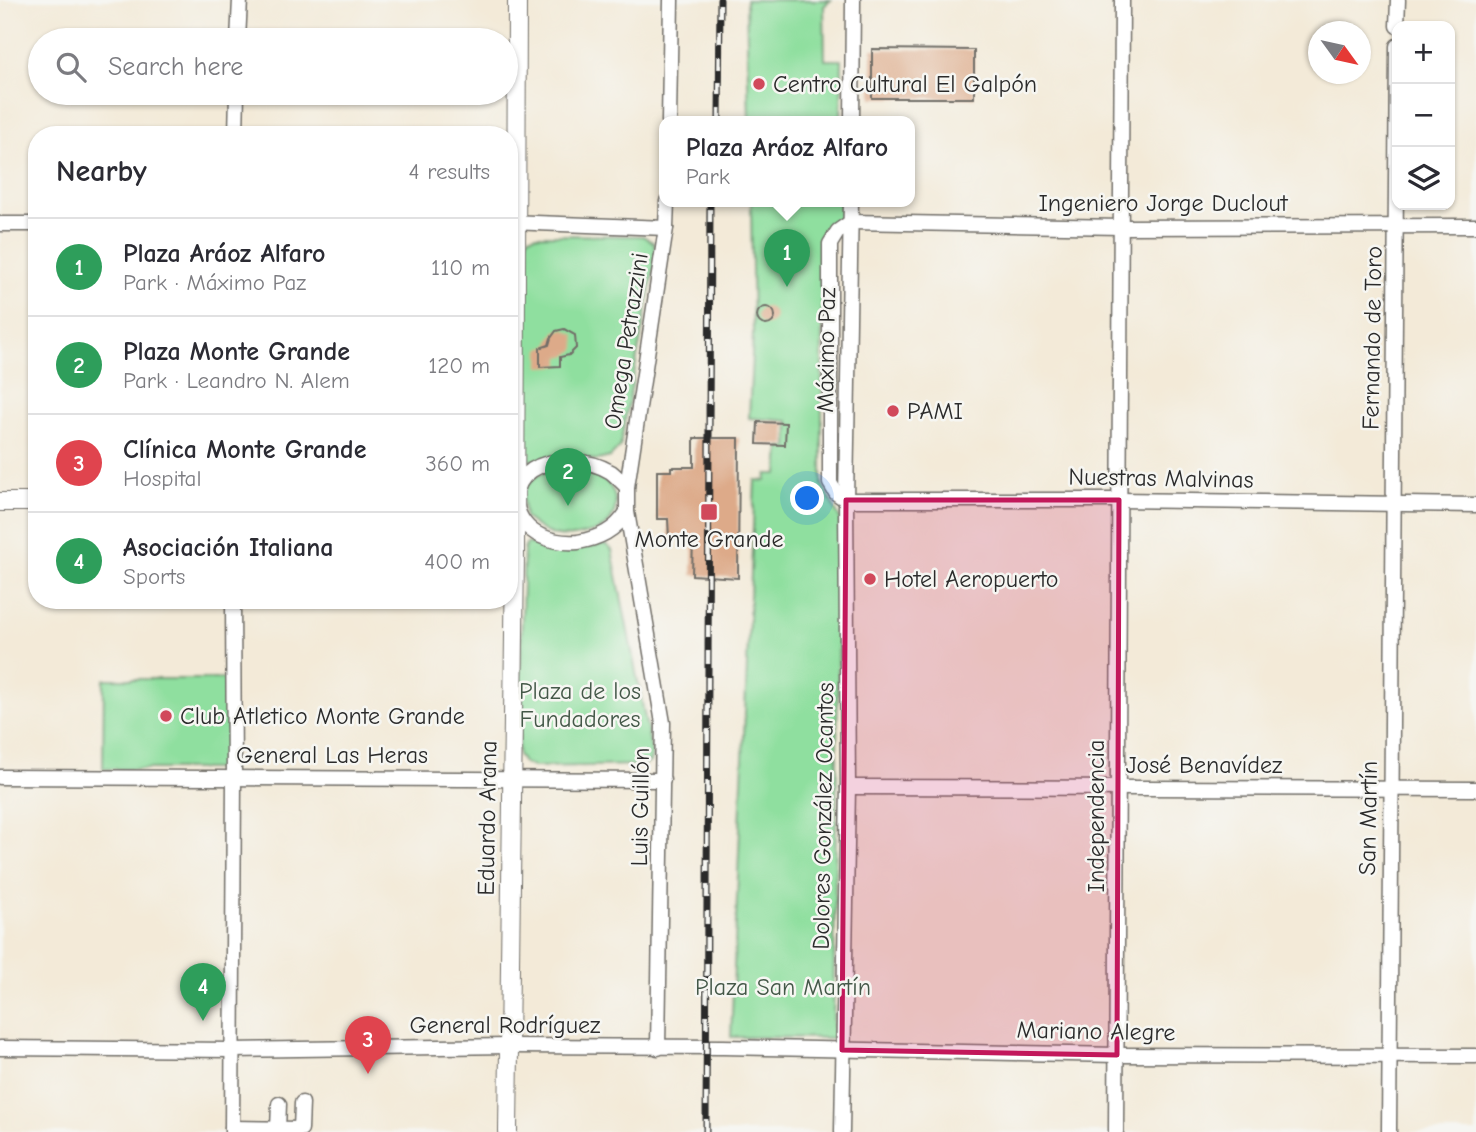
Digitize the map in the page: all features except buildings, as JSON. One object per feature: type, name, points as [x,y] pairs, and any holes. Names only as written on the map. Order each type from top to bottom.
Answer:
[{"type":"main road","name":"Eduardo Arana","points":[[516,28],[517,0]]},
{"type":"main road","name":"Eduardo Arana","points":[[514,126],[515,105]]},
{"type":"main road","points":[[0,502],[28,502]]},
{"type":"main road","name":"Eduardo Arana","points":[[508,1132],[512,609]]},
{"type":"street","points":[[239,28],[240,0]]},
{"type":"street","points":[[668,116],[671,0]]},
{"type":"street","points":[[852,116],[853,0]]},
{"type":"street","name":"Independencia","points":[[1116,1132],[1122,0]]},
{"type":"street","points":[[1397,21],[1398,0]]},
{"type":"street","name":"Fernando de Toro","points":[[1393,505],[1397,84]]},
{"type":"street","points":[[236,126],[237,105]]},
{"type":"street","name":"Omega Petrazzini","points":[[627,487],[666,228],[667,207]]},
{"type":"street","name":"Máximo Paz","points":[[846,500],[851,207]]},
{"type":"street","points":[[518,222],[666,228]]},
{"type":"street","points":[[846,500],[836,493],[830,483],[830,244],[838,231],[851,222]]},
{"type":"street","name":"Ingeniero Jorge Duclout","points":[[851,222],[1121,227],[1476,226]]},
{"type":"street","points":[[0,224],[28,224]]},
{"type":"street","points":[[518,489],[531,471],[556,462],[582,462],[597,466],[611,472],[627,487]]},
{"type":"street","name":"Luis Guillón","points":[[627,487],[627,512],[663,723],[658,1048]]},
{"type":"street","name":"Nuestras Malvinas","points":[[846,500],[1119,500],[1476,505]]},
{"type":"street","name":"Dolores González Ocantos","points":[[842,1132],[848,787],[846,500]]},
{"type":"street","name":"San Martín","points":[[1389,1132],[1393,505]]},
{"type":"street","points":[[518,515],[530,530],[545,537],[571,542],[603,536],[615,528],[627,512]]},
{"type":"street","points":[[233,609],[232,1130],[301,1129],[302,1103]]},
{"type":"street","name":"General Las Heras","points":[[0,777],[663,779]]},
{"type":"street","name":"José Benavídez","points":[[848,787],[1476,789]]},
{"type":"street","name":"General Rodríguez","points":[[0,1048],[232,1050],[509,1046],[715,1047]]},
{"type":"street","name":"Mariano Alegre","points":[[715,1047],[1117,1055],[1476,1056]]},
{"type":"street","points":[[278,1129],[279,1104]]},
{"type":"highlighted area","points":[[846,500],[1119,500],[1117,1055],[842,1050]]},
{"type":"green space","points":[[746,0],[831,0],[824,6],[825,60],[842,60],[841,116],[749,116]]},
{"type":"green space","name":"Plaza San Martín","points":[[751,207],[841,207],[841,217],[822,240],[822,484],[840,519],[833,1038],[731,1037],[755,480],[766,481],[767,474],[778,474],[780,447],[788,447],[789,421],[749,418],[753,334]]},
{"type":"green space","points":[[643,236],[654,243],[656,258],[620,447],[610,457],[598,460],[550,457],[531,461],[522,454],[523,248],[528,237]]},
{"type":"green space","points":[[569,470],[597,475],[604,480],[613,493],[615,508],[609,522],[599,530],[565,537],[542,530],[525,518],[522,493],[536,476]]},
{"type":"green space","name":"Plaza de los Fundadores","points":[[527,543],[550,548],[578,549],[605,544],[612,550],[652,754],[650,762],[644,765],[533,767],[523,763],[518,755],[524,549]]},
{"type":"green space","name":"Club Atletico Monte Grande","points":[[104,679],[228,679],[228,769],[103,769]]},
{"type":"railway","points":[[719,116],[720,0]]},
{"type":"railway","points":[[706,1132],[710,207]]},
{"type":"place","name":"Centro Cultural El Galpón","points":[[759,84]]},
{"type":"place","name":"Plaza Aráoz Alfaro","points":[[787,287]]},
{"type":"place","name":"PAMI","points":[[893,411]]},
{"type":"place","name":"Plaza Monte Grande","points":[[568,506]]},
{"type":"place","name":"Monte Grande","points":[[709,512]]},
{"type":"place","name":"Hotel Aeropuerto","points":[[870,579]]},
{"type":"place","name":"Club Atletico Monte Grande","points":[[166,716]]},
{"type":"place","name":"Asociación Italiana","points":[[203,1021]]},
{"type":"place","name":"Clínica Monte Grande","points":[[368,1074]]}]
